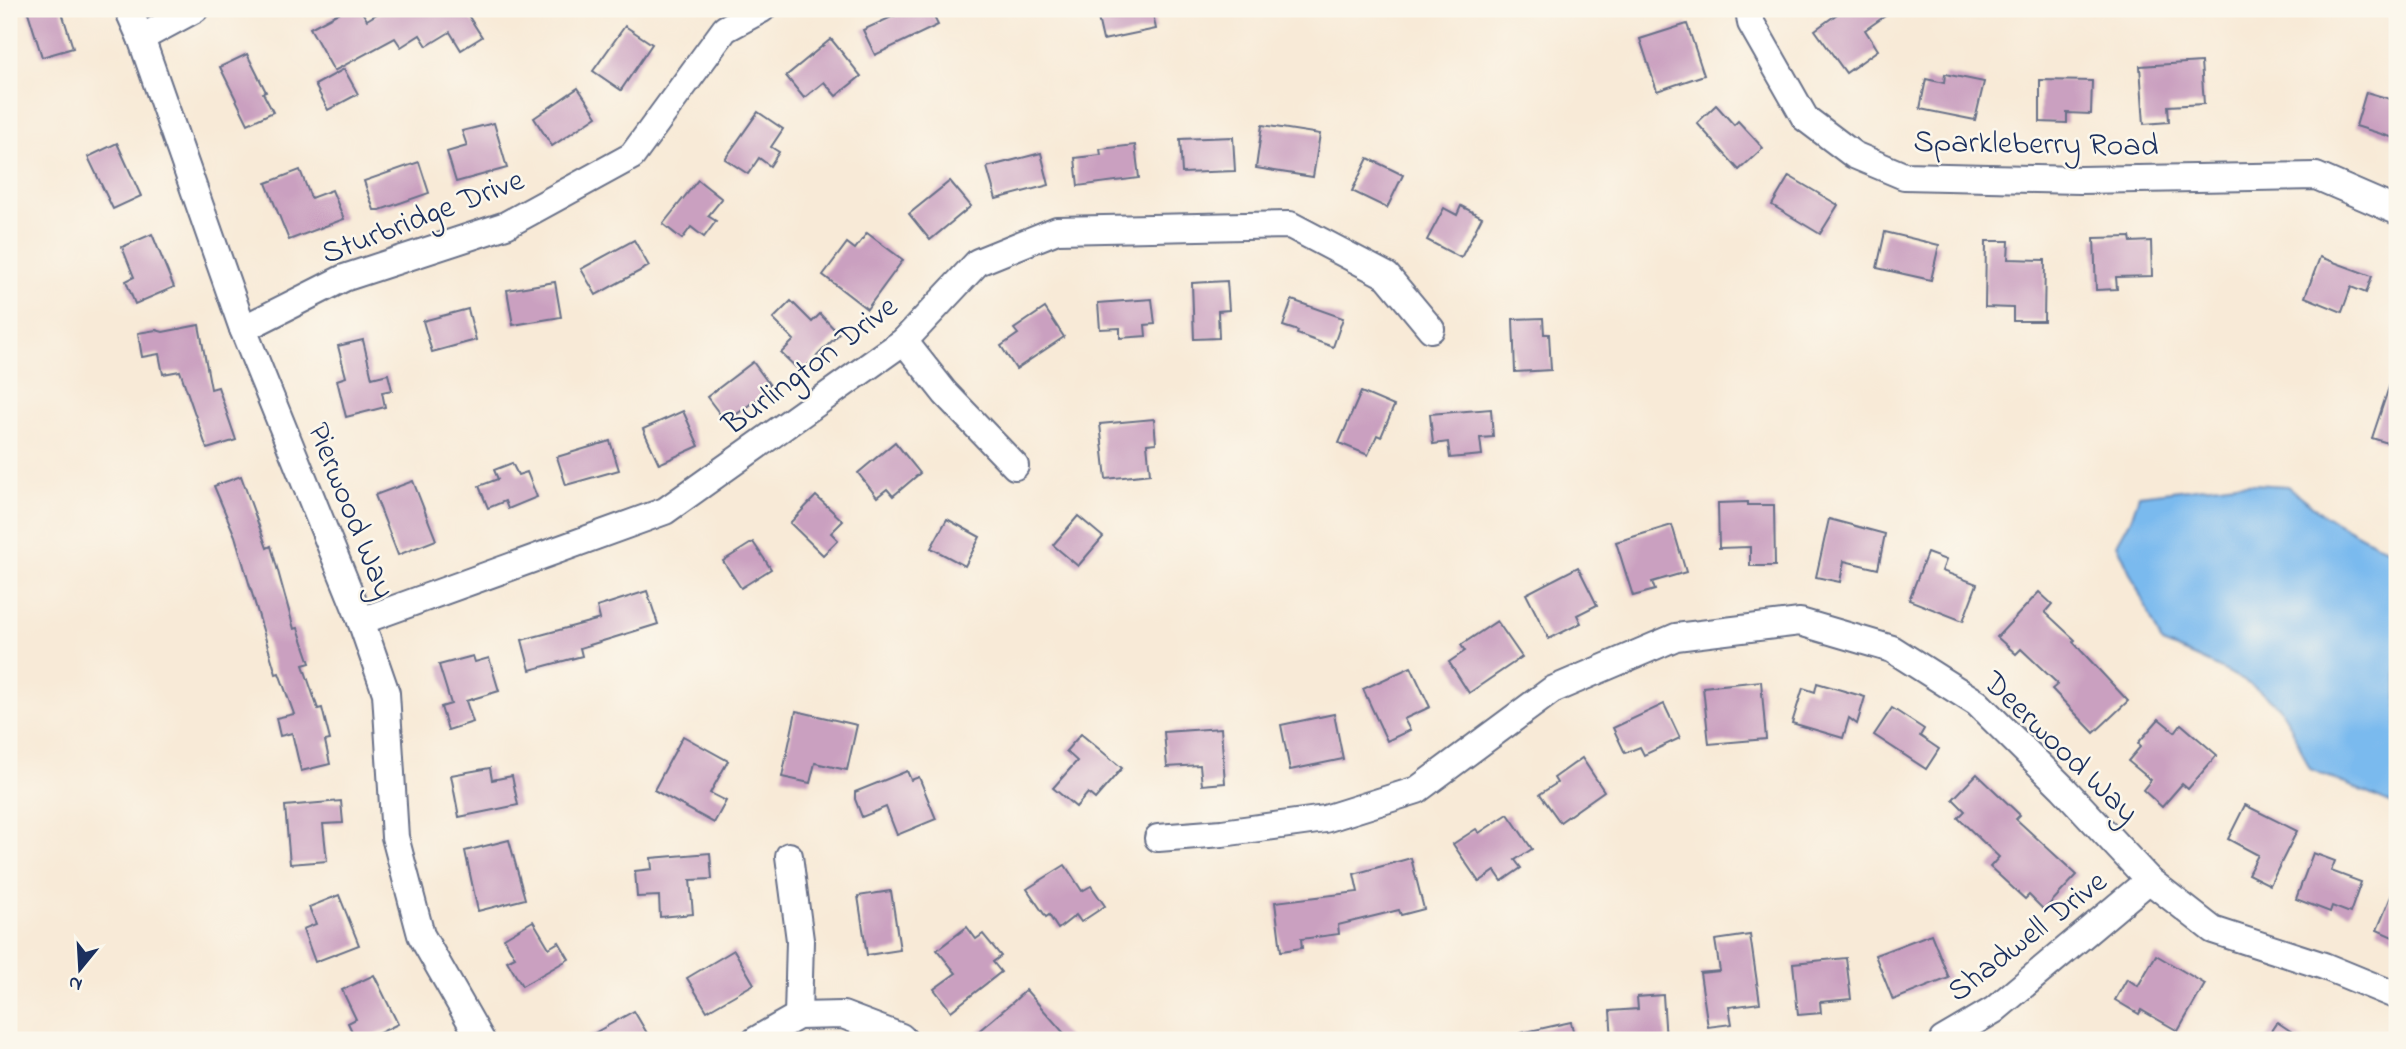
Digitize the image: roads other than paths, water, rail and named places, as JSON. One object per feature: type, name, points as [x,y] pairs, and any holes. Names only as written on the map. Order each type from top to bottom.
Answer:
[{"type":"street","name":"Pierwood Way","points":[[128,9],[141,38],[243,328],[361,621],[386,693],[395,837],[421,935],[481,1040]]},
{"type":"street","points":[[141,38],[195,9]]},
{"type":"street","name":"Sturbridge Drive","points":[[243,328],[344,278],[506,225],[632,156],[725,29],[762,9]]},
{"type":"street","name":"Sparkleberry Road","points":[[1749,9],[1751,23],[1805,118],[1854,155],[1903,176],[2080,180],[2316,176],[2397,211]]},
{"type":"street","name":"Burlington Drive","points":[[361,621],[665,510],[904,341],[978,262],[1057,230],[1290,225],[1387,276],[1431,329]]},
{"type":"street","points":[[904,341],[945,393],[1015,466]]},
{"type":"street","name":"Deerwood Way","points":[[1158,838],[1222,833],[1325,819],[1417,790],[1552,690],[1676,637],[1800,622],[1892,649],[1978,703],[2149,880],[2213,930],[2324,966],[2397,996]]},
{"type":"street","points":[[789,856],[800,940],[798,1016]]},
{"type":"street","name":"Shadwell Drive","points":[[1943,1040],[1994,1010],[2149,880]]},
{"type":"street","points":[[755,1040],[798,1016],[843,1015],[904,1040]]},
{"type":"water","points":[[2236,483],[2287,486],[2325,516],[2380,546],[2397,552],[2397,806],[2310,769],[2289,723],[2271,700],[2226,671],[2162,643],[2117,544],[2132,517],[2139,495]]}]
